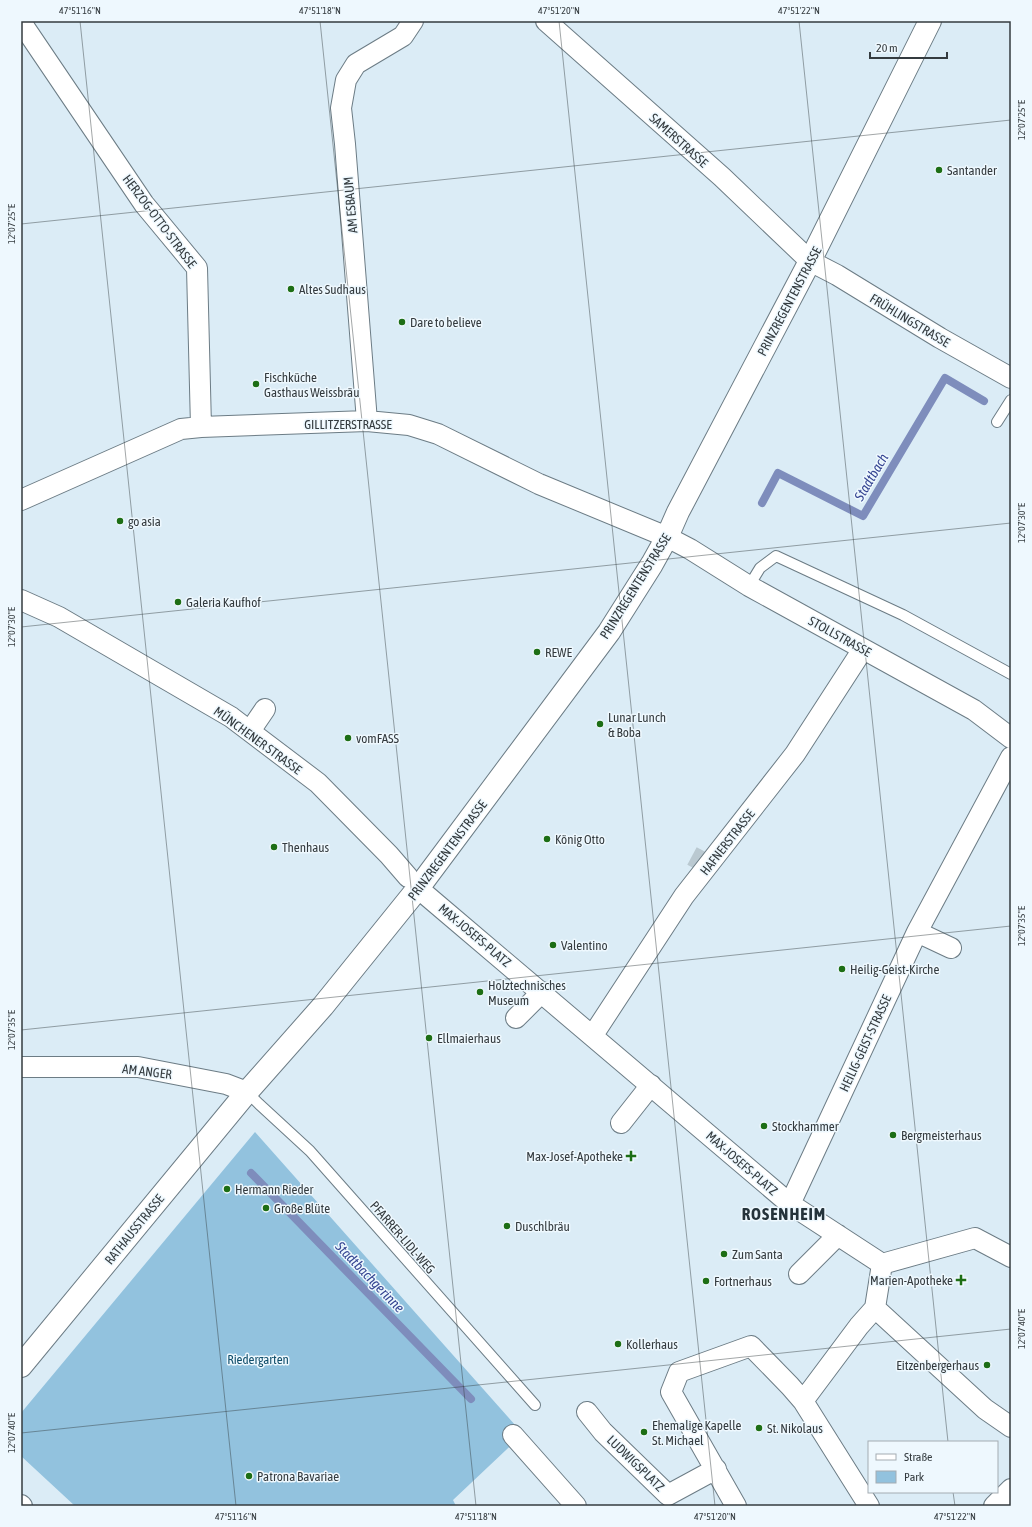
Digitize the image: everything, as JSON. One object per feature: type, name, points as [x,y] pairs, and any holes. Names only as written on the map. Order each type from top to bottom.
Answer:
[{"type":"main road","name":"PRINZREGENTENSTRASSE","points":[[247,1092],[323,1006],[419,888],[609,632],[667,538],[678,512],[810,261],[930,21]]},
{"type":"main road","name":"RATHAUSSTRASSE","points":[[21,1366],[247,1092]]},
{"type":"street","name":"HERZOG-OTTO-STRASSE","points":[[22,21],[25,28],[144,204],[197,268],[201,427]]},
{"type":"street","name":"AM ESBAUM","points":[[367,421],[345,144],[340,108],[346,80],[356,64],[403,36],[413,21]]},
{"type":"street","name":"SAMERSTRASSE","points":[[546,21],[722,177],[810,261]]},
{"type":"street","name":"FRÜHLINGSTRASSE","points":[[810,261],[837,275],[940,338],[1011,378]]},
{"type":"street","name":"GILLITZERSTRASSE","points":[[21,500],[181,429],[367,421],[409,425],[438,434],[539,484],[667,538]]},
{"type":"street","name":"STOLLSTRASSE","points":[[667,538],[690,549],[749,586],[974,710],[1011,738]]},
{"type":"street","name":"MÜNCHENER STRASSE","points":[[21,600],[60,617],[231,717],[318,783],[389,855],[408,877]]},
{"type":"street","name":"HAFNERSTRASSE","points":[[593,1035],[684,896],[795,754],[863,649]]},
{"type":"street","points":[[250,731],[265,710]]},
{"type":"street","name":"HEILIG-GEIST-STRASSE","points":[[790,1204],[917,932],[1011,757]]},
{"type":"street","name":"MAX-JOSEFS-PLATZ","points":[[426,894],[790,1204],[882,1264]]},
{"type":"street","points":[[917,932],[951,948]]},
{"type":"street","points":[[516,1018],[542,992]]},
{"type":"street","name":"AM ANGER","points":[[21,1068],[138,1067],[226,1084],[247,1092]]},
{"type":"street","points":[[621,1123],[651,1085]]},
{"type":"street","points":[[799,1274],[838,1235]]},
{"type":"street","points":[[803,1400],[859,1326],[876,1308],[882,1264],[975,1238],[1011,1257]]},
{"type":"street","points":[[876,1308],[985,1409],[1011,1427]]},
{"type":"street","points":[[736,1506],[671,1392],[679,1372],[750,1346],[803,1400],[869,1506]]},
{"type":"street","name":"LUDWIGSPLATZ","points":[[587,1412],[604,1432],[668,1495],[716,1469]]},
{"type":"street","points":[[513,1435],[576,1506]]},
{"type":"street","points":[[994,1506],[1011,1489]]},
{"type":"lane","points":[[998,422],[1011,400]]},
{"type":"lane","points":[[749,586],[760,568],[776,556],[903,615],[1011,674]]},
{"type":"lane","name":"PFARRER-LIDL-WEG","points":[[247,1092],[258,1104],[310,1151],[535,1405]]},
{"type":"green space","name":"Riedergarten","points":[[255,1132],[523,1434],[453,1500],[456,1506],[75,1506],[21,1456],[21,1413]]},
{"type":"waterway","name":"Stadtbach","points":[[762,503],[778,473],[863,516],[945,378],[984,401]]},
{"type":"waterway","name":"Stadtbachgerinne","points":[[251,1173],[471,1399]]},
{"type":"tunnel","points":[[692,856],[709,865]]},
{"type":"place","name":"Santander","points":[[939,170]]},
{"type":"place","name":"Altes Sudhaus","points":[[291,289]]},
{"type":"place","name":"Dare to believe","points":[[402,322]]},
{"type":"place","name":"Fischküche Gasthaus Weissbräu","points":[[256,384]]},
{"type":"place","name":"go asia","points":[[120,521]]},
{"type":"place","name":"Galeria Kaufhof","points":[[178,602]]},
{"type":"place","name":"REWE","points":[[537,652]]},
{"type":"place","name":"Lunar Lunch & Boba","points":[[600,724]]},
{"type":"place","name":"vomFASS","points":[[348,738]]},
{"type":"place","name":"König Otto","points":[[547,839]]},
{"type":"place","name":"Thenhaus","points":[[274,847]]},
{"type":"place","name":"Valentino","points":[[553,945]]},
{"type":"place","name":"Heilig-Geist-Kirche","points":[[842,969]]},
{"type":"place","name":"Holztechnisches Museum","points":[[480,992]]},
{"type":"place","name":"Ellmaierhaus","points":[[429,1038]]},
{"type":"place","name":"Stockhammer","points":[[764,1126]]},
{"type":"place","name":"Bergmeisterhaus","points":[[893,1135]]},
{"type":"place","name":"Max-Josef-Apotheke","points":[[631,1156]]},
{"type":"place","name":"Hermann Rieder","points":[[227,1189]]},
{"type":"place","name":"Große Blüte","points":[[266,1208]]},
{"type":"place","name":"Duschlbräu","points":[[507,1226]]},
{"type":"place","name":"Zum Santa","points":[[724,1254]]},
{"type":"place","name":"Marien-Apotheke","points":[[961,1280]]},
{"type":"place","name":"Fortnerhaus","points":[[706,1281]]},
{"type":"place","name":"Kollerhaus","points":[[618,1344]]},
{"type":"place","name":"Eitzenbergerhaus","points":[[987,1365]]},
{"type":"place","name":"St. Nikolaus","points":[[759,1428]]},
{"type":"place","name":"Ehemalige Kapelle St. Michael","points":[[644,1432]]},
{"type":"place","name":"Patrona Bavariae","points":[[249,1476]]},
{"type":"district","name":"ROSENHEIM","points":[[784,1214]]}]
